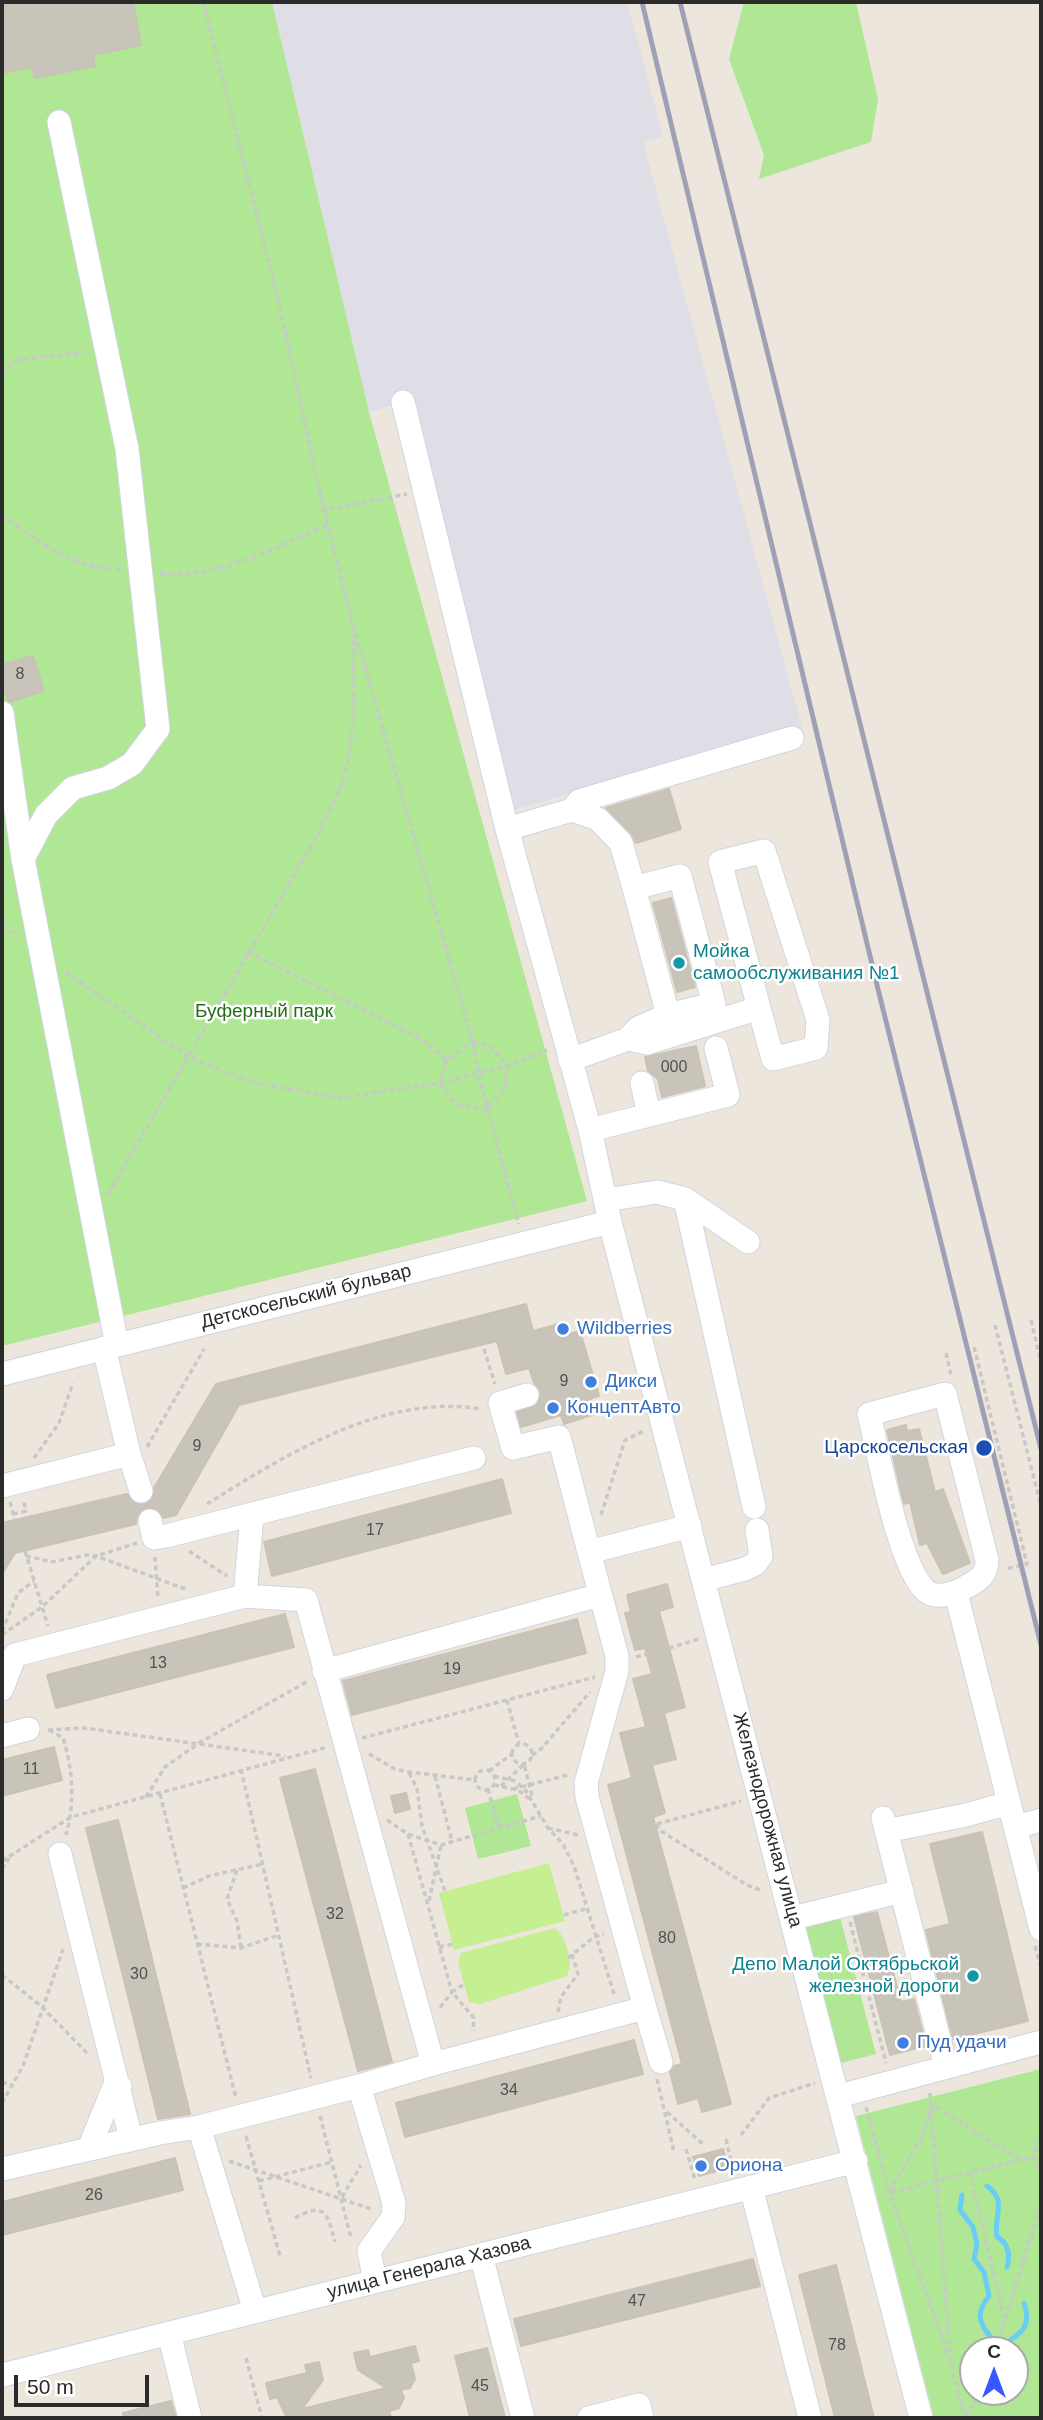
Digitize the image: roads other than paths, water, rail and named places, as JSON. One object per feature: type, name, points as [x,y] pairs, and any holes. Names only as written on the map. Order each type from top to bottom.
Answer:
[{"type":"street","points":[[23,859],[46,815],[73,788],[108,778],[132,764],[158,729],[127,449],[104,349],[59,122]]},
{"type":"street","name":"Железнодорожная улица","points":[[403,402],[507,829],[590,1130],[608,1211],[921,2418]]},
{"type":"street","points":[[2,713],[23,859],[66,1074],[110,1347],[131,1460],[141,1491]]},
{"type":"street","points":[[572,810],[579,801],[792,738]]},
{"type":"street","points":[[507,829],[572,810],[598,819],[621,843],[668,1015]]},
{"type":"street","points":[[764,851],[818,1020],[816,1048],[773,1059],[759,1008],[720,862],[764,851]]},
{"type":"street","points":[[628,1040],[638,1028],[668,1015],[713,1003],[680,876],[634,888]]},
{"type":"street","points":[[568,1051],[628,1040],[647,1043],[759,1008]]},
{"type":"street","points":[[590,1130],[728,1095],[716,1048]]},
{"type":"street","points":[[642,1083],[649,1115]]},
{"type":"street","name":"Детскосельский бульвар","points":[[2,1374],[524,1242],[657,1192],[685,1199]]},
{"type":"street","points":[[685,1199],[748,1242]]},
{"type":"street","points":[[685,1199],[761,1556],[755,1564],[704,1580]]},
{"type":"street","points":[[945,1394],[987,1560],[987,1570],[979,1580],[956,1593],[927,1593],[898,1537],[869,1414],[945,1394]]},
{"type":"street","points":[[527,1395],[502,1408],[513,1448],[559,1437],[617,1656],[617,1671],[590,1770],[587,1797],[661,2062]]},
{"type":"street","points":[[156,1532],[252,1515],[474,1458]]},
{"type":"street","points":[[10,1484],[131,1460]]},
{"type":"street","points":[[245,1592],[252,1515]]},
{"type":"street","points":[[589,1552],[690,1526]]},
{"type":"street","points":[[2,1689],[15,1655],[221,1602],[245,1592],[306,1600],[433,2064]]},
{"type":"street","points":[[956,1593],[1041,1929]]},
{"type":"street","points":[[324,1671],[600,1595]]},
{"type":"street","points":[[2,1736],[38,1730]]},
{"type":"street","points":[[935,2070],[902,1891],[884,1824],[966,1815],[1009,1803]]},
{"type":"street","points":[[1015,1827],[1041,1820]]},
{"type":"street","points":[[61,1854],[131,2139]]},
{"type":"street","points":[[793,1918],[902,1891]]},
{"type":"street","points":[[2,2169],[131,2139],[199,2127],[645,2008]]},
{"type":"street","points":[[839,2096],[1041,2042]]},
{"type":"street","points":[[94,2147],[92,2141],[114,2087],[120,2086]]},
{"type":"street","points":[[359,2086],[394,2203],[393,2217],[369,2251],[375,2281]]},
{"type":"street","points":[[199,2127],[255,2311]]},
{"type":"street","name":"улица Генерала Хазова","points":[[2,2375],[856,2161]]},
{"type":"street","points":[[751,2187],[810,2418]]},
{"type":"street","points":[[481,2255],[523,2418]]},
{"type":"street","points":[[169,2333],[190,2418]]},
{"type":"street","points":[[589,2418],[639,2405],[642,2418]]},
{"type":"waterway","points":[[987,2186],[997,2197],[997,2237],[1008,2250],[1007,2267]]},
{"type":"waterway","points":[[962,2195],[960,2210],[973,2227],[977,2244],[974,2259],[984,2272],[989,2296],[982,2306],[980,2316],[990,2336]]},
{"type":"waterway","points":[[1016,2336],[1025,2325],[1027,2315],[1024,2303]]},
{"type":"railway","points":[[642,2],[876,981],[1041,1645]]},
{"type":"railway","points":[[680,2],[1041,1449]]},
{"type":"place","name":"Мойка самообслуживания №1","points":[[679,963]]},
{"type":"place","name":"Wildberries","points":[[563,1329]]},
{"type":"place","name":"Дикси","points":[[591,1382]]},
{"type":"place","name":"КонцептАвто","points":[[553,1408]]},
{"type":"place","name":"Царскосельская","points":[[984,1448]]},
{"type":"place","name":"Депо Малой Октябрьской железной дороги","points":[[973,1976]]},
{"type":"place","name":"Пуд удачи","points":[[903,2043]]},
{"type":"place","name":"Ориона","points":[[701,2166]]},
{"type":"park label","name":"Буферный парк","points":[[264,1012]]}]
